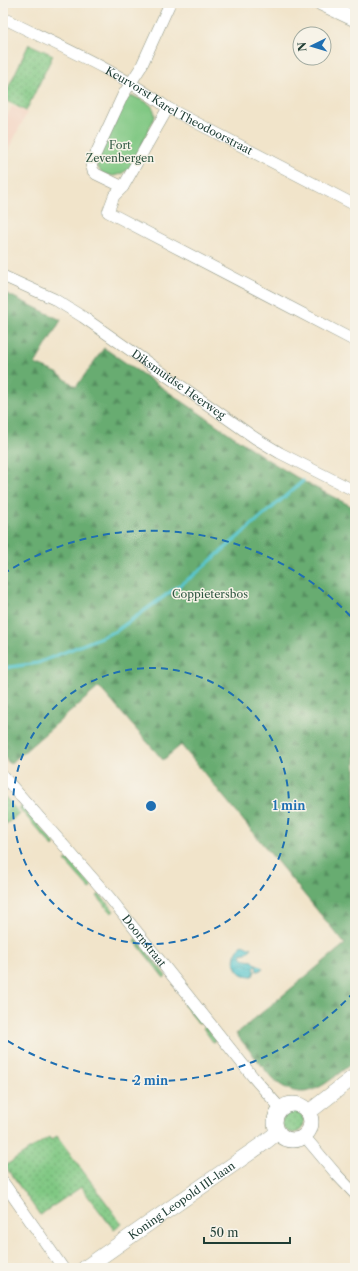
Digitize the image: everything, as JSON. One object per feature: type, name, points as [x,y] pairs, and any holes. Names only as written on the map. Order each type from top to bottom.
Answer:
[{"type":"street","points":[[123,187],[96,174],[93,171],[91,164],[123,95],[141,67],[170,3]]},
{"type":"street","points":[[321,3],[355,20]]},
{"type":"street","name":"Keurvorst Karel Theodoorstraat","points":[[3,18],[131,83],[168,108],[355,205]]},
{"type":"street","points":[[168,108],[123,187],[114,196],[108,212],[355,341]]},
{"type":"street","name":"Diksmuidse Heerweg","points":[[3,276],[54,299],[83,317],[255,438],[355,492]]},
{"type":"street","name":"Doornstraat","points":[[3,776],[110,898],[253,1077],[281,1109]]},
{"type":"street","points":[[309,1112],[355,1076]]},
{"type":"street","points":[[295,1104],[303,1106],[309,1112],[311,1125],[309,1132],[305,1137],[297,1140],[290,1140],[283,1138],[278,1132],[275,1120],[281,1109],[288,1105],[295,1104]]},
{"type":"street","name":"Koning Leopold III-laan","points":[[85,1268],[264,1144],[278,1132]]},
{"type":"street","points":[[305,1137],[355,1194]]},
{"type":"street","points":[[3,1182],[63,1268]]},
{"type":"shaded area","points":[[12,106],[27,113],[3,160],[3,112],[8,114]]},
{"type":"green space","points":[[29,44],[53,55],[26,111],[3,99]]},
{"type":"green space","name":"Fort Zevenbergen","points":[[133,96],[151,106],[155,112],[155,117],[130,168],[121,174],[113,176],[102,173],[97,166],[98,159],[125,102],[128,98]]},
{"type":"green space","name":"Coppietersbos","points":[[3,292],[61,320],[35,364],[57,373],[76,387],[104,348],[268,460],[308,484],[355,508],[355,1061],[325,1084],[315,1089],[306,1092],[295,1091],[284,1087],[272,1078],[236,1034],[345,944],[181,745],[163,760],[99,687],[10,764],[3,755]]},
{"type":"green space","points":[[3,795],[20,814],[3,826]]},
{"type":"green space","points":[[22,806],[55,844],[53,847],[19,808]]},
{"type":"green space","points":[[68,859],[93,887],[90,889],[65,861]]},
{"type":"green space","points":[[99,894],[114,911],[111,913],[97,896]]},
{"type":"green space","points":[[136,938],[166,976],[164,978],[134,940]]},
{"type":"green space","points":[[186,1002],[202,1021],[199,1024],[183,1004]]},
{"type":"green space","points":[[205,1026],[216,1040],[213,1042],[203,1028]]},
{"type":"green space","points":[[293,1111],[301,1114],[304,1122],[301,1130],[293,1133],[285,1130],[282,1122],[285,1114]]},
{"type":"green space","points":[[57,1136],[122,1224],[114,1230],[81,1187],[40,1215],[5,1166],[49,1137],[51,1140]]},
{"type":"water","points":[[243,945],[252,948],[246,953],[241,954],[243,958],[253,961],[263,968],[257,971],[256,966],[254,967],[255,971],[253,976],[241,974],[235,965],[235,954]]},
{"type":"waterway","points":[[3,668],[38,663],[116,631],[194,575],[303,481]]}]
